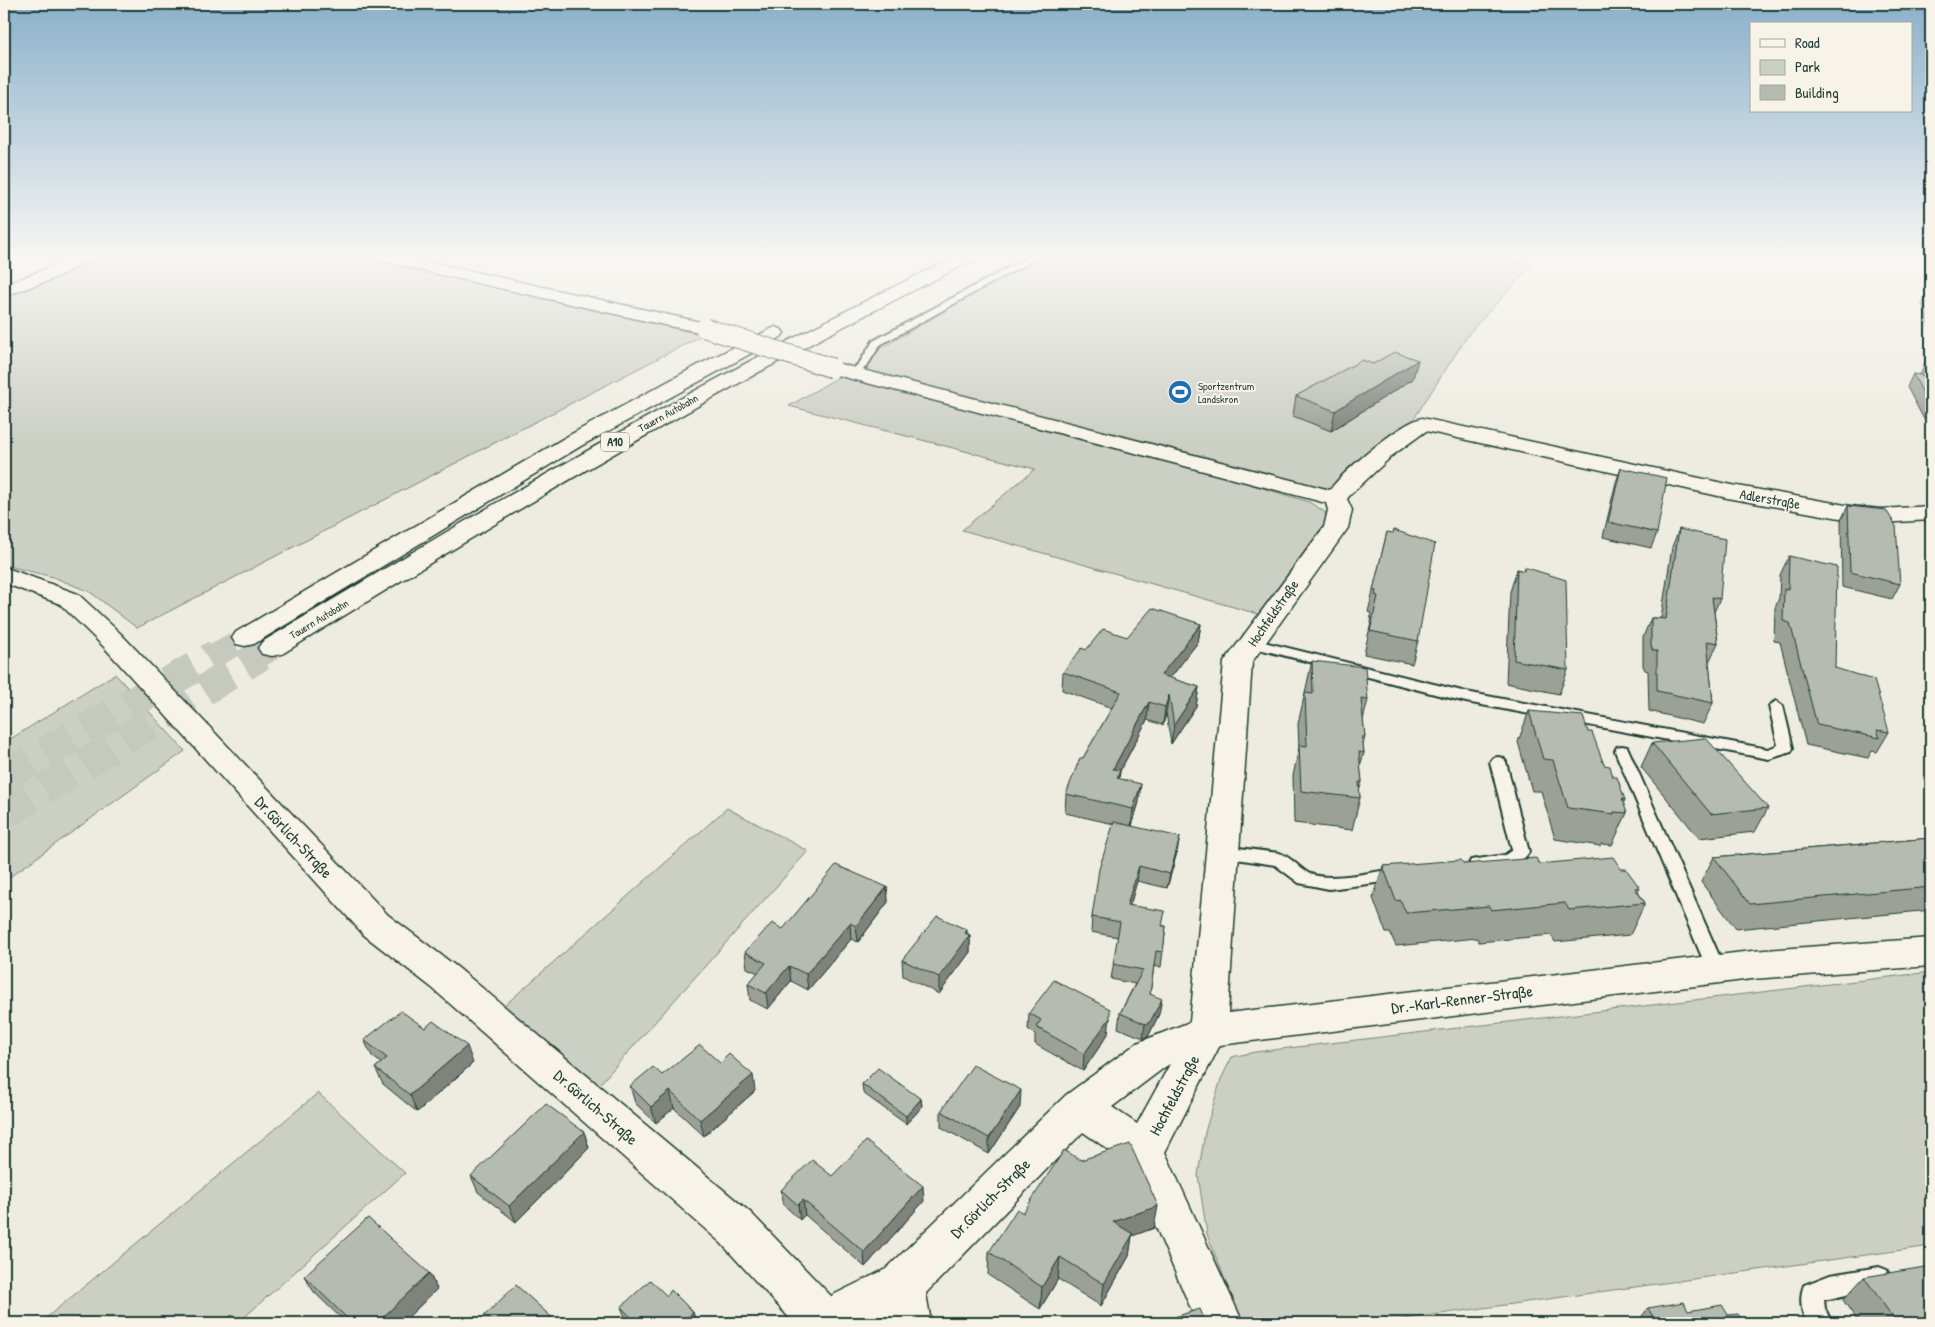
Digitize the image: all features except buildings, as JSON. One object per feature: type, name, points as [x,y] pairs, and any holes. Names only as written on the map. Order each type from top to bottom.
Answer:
[{"type":"main road","points":[[652,318],[705,328],[854,374],[1336,499]]},
{"type":"main road","name":"Tauern Autobahn","points":[[245,638],[510,476],[711,365],[805,318]]},
{"type":"main road","name":"Tauern Autobahn","points":[[272,648],[552,478],[722,382],[845,318]]},
{"type":"main road","name":"Adlerstraße","points":[[1336,499],[1385,450],[1422,424],[1684,483],[1851,513],[1881,516],[1931,514]]},
{"type":"main road","name":"Hochfeldstraße","points":[[1220,1323],[1144,1151],[1208,1031],[1238,662],[1336,528],[1340,510],[1336,499]]},
{"type":"main road","name":"Dr.Görlich-Straße","points":[[4,574],[69,599],[112,640],[376,925],[444,977],[736,1228],[824,1323],[905,1304],[1080,1108],[1151,1054],[1208,1031]]},
{"type":"main road","name":"Dr.-Karl-Renner-Straße","points":[[1208,1031],[1716,969],[1931,952]]},
{"type":"main road","points":[[1080,1108],[1144,1151]]},
{"type":"lane","points":[[854,374],[864,364],[876,343],[922,318]]},
{"type":"lane","points":[[1252,643],[1466,697],[1769,754],[1786,748],[1776,706]]},
{"type":"lane","points":[[1622,751],[1716,969]]},
{"type":"lane","points":[[1462,866],[1510,860],[1517,857],[1521,852],[1498,762]]},
{"type":"lane","points":[[1222,852],[1279,859],[1305,879],[1328,882],[1414,872]]},
{"type":"lane","points":[[1821,1323],[1814,1312],[1812,1293],[1830,1286],[1904,1274]]},
{"type":"green space","points":[[4,318],[630,318],[703,335],[137,628],[90,592],[53,577],[4,565]]},
{"type":"green space","name":"Sportzentrum Landskron","points":[[933,318],[1483,318],[1470,332],[1413,420],[1326,497],[872,376],[867,364],[880,349]]},
{"type":"green space","points":[[842,375],[1111,442],[1309,502],[1325,512],[1326,522],[1258,614],[962,530],[1035,469],[789,406]]},
{"type":"green space","points":[[115,674],[185,751],[4,881],[4,743]]},
{"type":"green space","points":[[727,808],[808,851],[597,1087],[504,1006]]},
{"type":"green space","points":[[1931,972],[1931,1246],[1375,1323],[1242,1323],[1207,1234],[1198,1175],[1205,1132],[1221,1079],[1232,1057],[1255,1052]]},
{"type":"green space","points":[[318,1093],[405,1173],[238,1323],[40,1323]]},
{"type":"tunnel","points":[[214,656],[245,638]]},
{"type":"tunnel","points":[[259,656],[272,648]]},
{"type":"tunnel","points":[[4,776],[216,655]]},
{"type":"tunnel","points":[[4,814],[261,655]]},
{"type":"place","name":"Sportzentrum Landskron","points":[[1180,392]]}]
